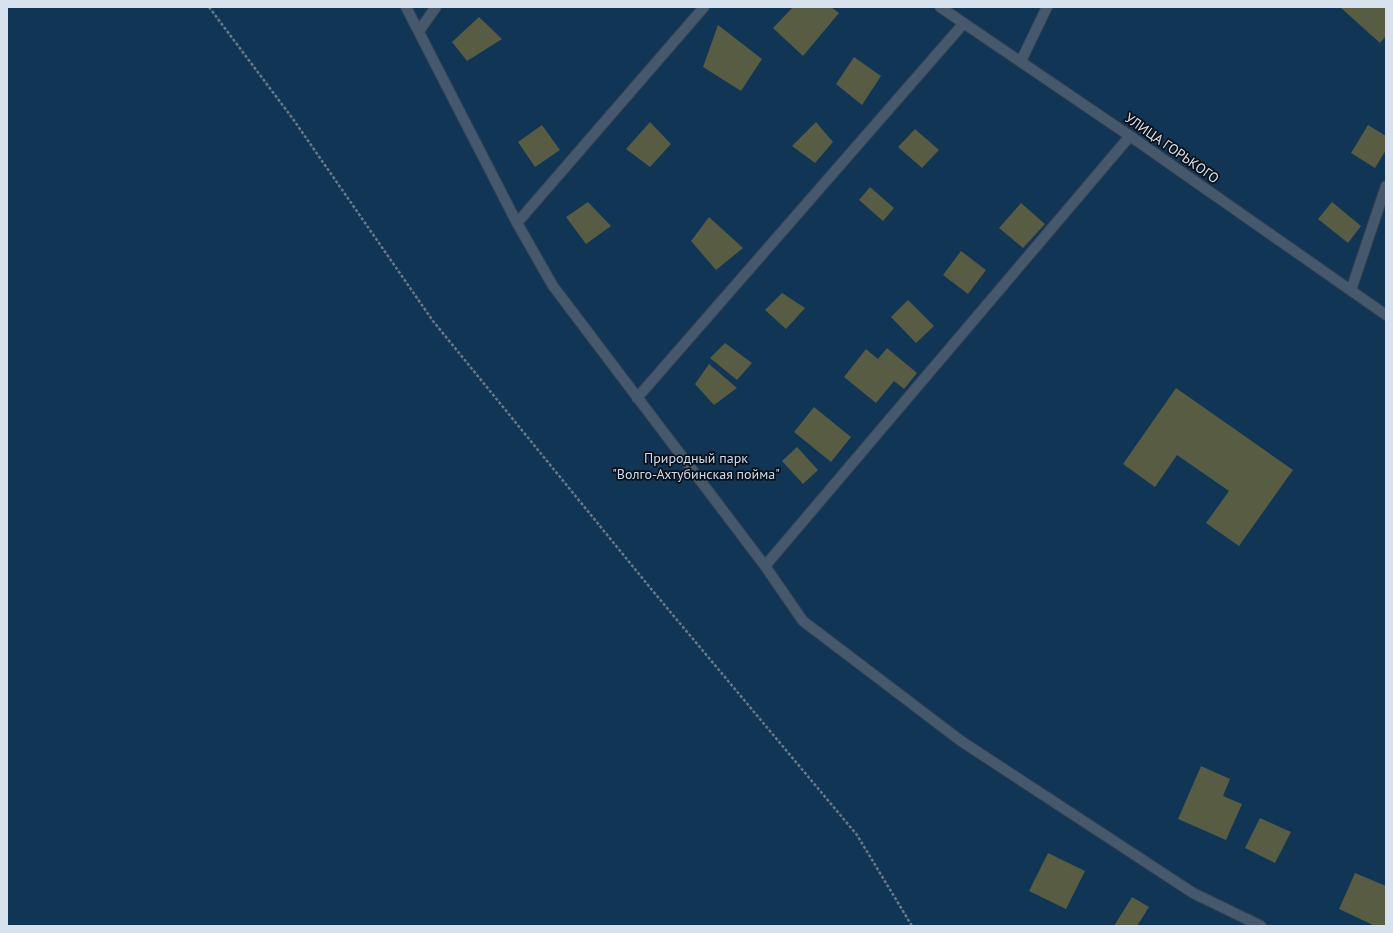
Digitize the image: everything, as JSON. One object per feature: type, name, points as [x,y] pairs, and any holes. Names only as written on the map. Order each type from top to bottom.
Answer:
[{"type":"street","points":[[406,7],[420,31],[517,222],[554,286],[765,566],[803,621],[961,741],[1193,893],[1261,926]]},
{"type":"street","points":[[420,31],[436,7]]},
{"type":"street","points":[[517,222],[704,7]]},
{"type":"street","name":"УЛИЦА ГОРЬКОГО","points":[[940,7],[1130,136],[1386,315]]},
{"type":"street","points":[[1021,61],[1047,7]]},
{"type":"street","points":[[637,398],[964,23]]},
{"type":"street","points":[[765,566],[1130,136]]},
{"type":"street","points":[[1351,290],[1386,186]]},
{"type":"path","points":[[209,7],[293,119],[433,321],[652,590],[858,835],[912,926]]},
{"type":"green space","name":"Природный парк \"Волго-Ахтубинская пойма\"","points":[[7,7],[1386,7],[1386,926],[7,926]]},
{"type":"building","points":[[793,7],[831,7],[839,13],[803,56],[773,28]]},
{"type":"building","points":[[1340,7],[1386,7],[1386,36],[1380,43]]},
{"type":"building","points":[[479,17],[502,39],[467,61],[452,42]]},
{"type":"building","points":[[718,25],[762,59],[741,91],[703,67]]},
{"type":"building","points":[[854,57],[881,76],[862,105],[836,84]]},
{"type":"building","points":[[650,122],[671,144],[650,167],[626,149]]},
{"type":"building","points":[[816,122],[833,142],[815,163],[792,146]]},
{"type":"building","points":[[542,125],[560,150],[535,167],[518,142]]},
{"type":"building","points":[[1368,125],[1386,136],[1386,150],[1375,168],[1351,153]]},
{"type":"building","points":[[915,129],[939,150],[922,168],[898,147]]},
{"type":"building","points":[[870,187],[894,208],[883,221],[859,200]]},
{"type":"building","points":[[588,202],[611,226],[586,244],[566,217]]},
{"type":"building","points":[[1332,202],[1361,226],[1348,243],[1318,219]]},
{"type":"building","points":[[1021,203],[1045,224],[1023,248],[999,228]]},
{"type":"building","points":[[709,217],[743,248],[716,270],[691,241]]},
{"type":"building","points":[[961,251],[986,270],[968,294],[943,275]]},
{"type":"building","points":[[782,293],[805,308],[786,329],[765,310]]},
{"type":"building","points":[[908,300],[934,326],[916,343],[891,317]]},
{"type":"building","points":[[725,343],[752,363],[737,380],[710,358]]},
{"type":"building","points":[[887,348],[917,373],[904,389],[894,381],[876,403],[844,377],[866,349],[878,359]]},
{"type":"building","points":[[709,364],[737,388],[714,405],[695,384]]},
{"type":"building","points":[[1176,388],[1293,470],[1239,546],[1206,523],[1229,491],[1177,455],[1155,487],[1123,464]]},
{"type":"building","points":[[814,407],[851,437],[831,462],[794,432]]},
{"type":"building","points":[[797,447],[818,470],[803,484],[782,461]]},
{"type":"building","points":[[1201,766],[1230,779],[1223,796],[1242,804],[1226,840],[1178,819]]},
{"type":"building","points":[[1260,818],[1291,832],[1275,863],[1245,848]]},
{"type":"building","points":[[1048,853],[1085,871],[1066,909],[1029,891]]},
{"type":"building","points":[[1355,873],[1386,886],[1386,926],[1375,926],[1339,909]]},
{"type":"building","points":[[1132,897],[1149,907],[1137,926],[1114,926]]}]
